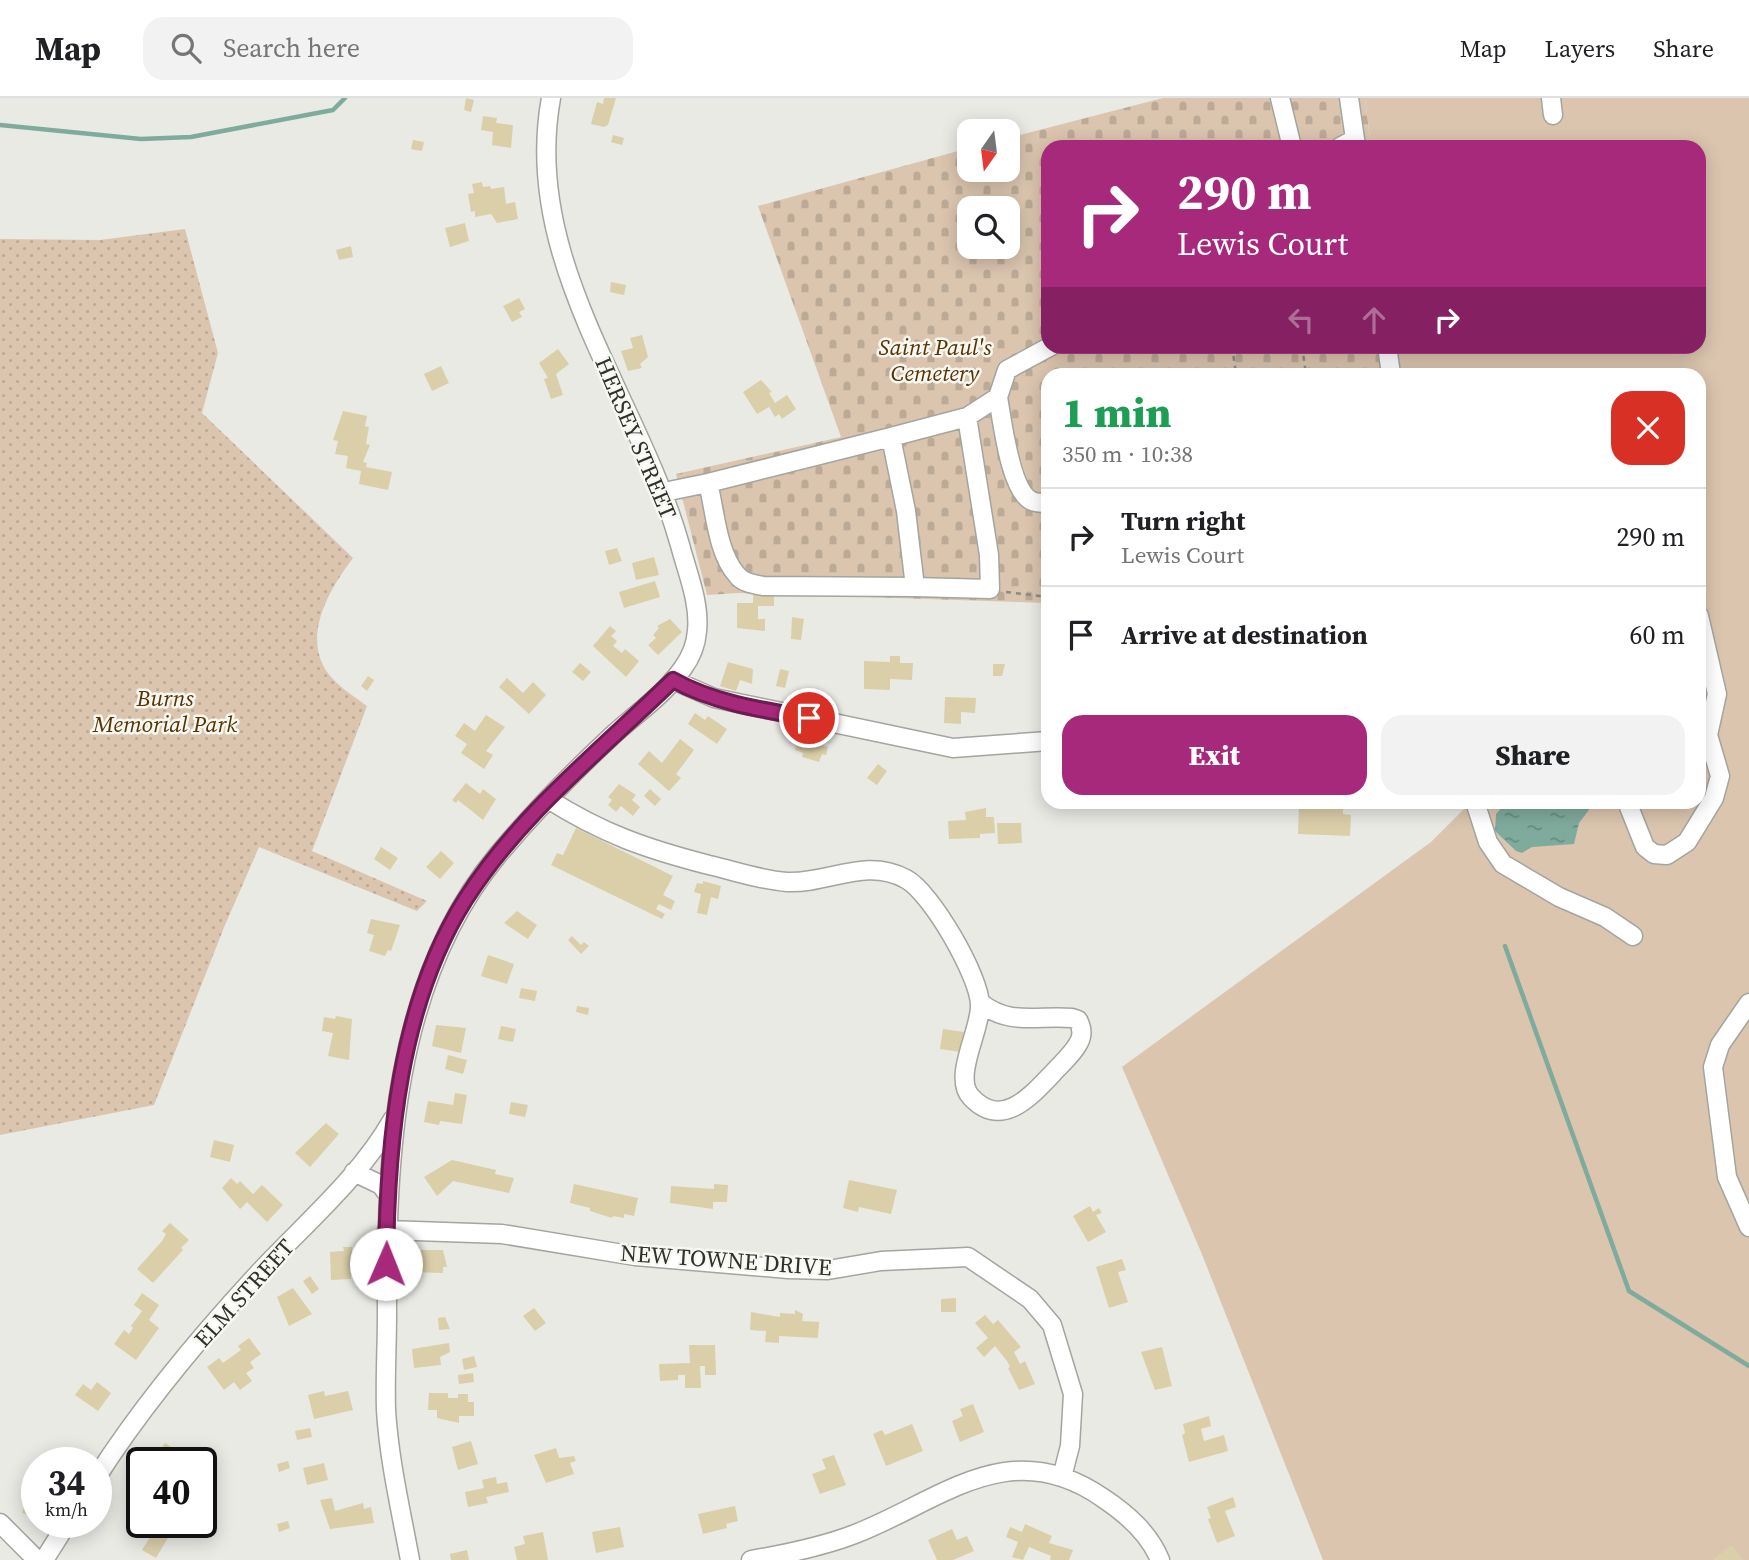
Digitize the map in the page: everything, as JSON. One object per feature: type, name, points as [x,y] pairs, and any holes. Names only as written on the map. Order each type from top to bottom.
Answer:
[{"type":"street","name":"HERSEY STREET","points":[[410,1560],[396,1487],[386,1410],[387,1230],[397,1113],[419,1008],[444,937],[481,878],[548,799],[673,680],[695,647],[698,624],[692,590],[664,492],[609,376],[567,274],[548,199],[547,123],[551,98]]},
{"type":"street","points":[[1280,98],[1290,140]]},
{"type":"street","points":[[1349,98],[1350,140]]},
{"type":"street","points":[[1041,351],[1007,370],[998,397],[1013,474],[1023,494],[1030,501],[1041,502]]},
{"type":"street","points":[[664,492],[891,438],[967,417],[998,397]]},
{"type":"street","points":[[708,483],[725,552],[736,575],[747,583],[762,586],[990,589],[989,555],[967,417]]},
{"type":"street","points":[[891,438],[906,511],[915,587]]},
{"type":"street","points":[[1630,809],[1645,847],[1654,854],[1667,855],[1687,842],[1714,798],[1720,776],[1708,735],[1717,694],[1706,646]]},
{"type":"street","points":[[673,680],[695,693],[714,698],[953,748],[1041,742]]},
{"type":"street","points":[[548,799],[607,834],[752,877],[802,882],[850,870],[874,869],[909,880],[927,899],[956,944],[981,1003],[1000,1016],[1013,1019],[1072,1018],[1078,1020],[1082,1027],[1080,1040],[1066,1059],[1037,1090],[1012,1110],[1003,1112],[988,1108],[976,1102],[965,1087],[981,1003]]},
{"type":"street","points":[[1477,809],[1488,842],[1503,864],[1559,897],[1605,917],[1633,936]]},
{"type":"street","points":[[1749,1003],[1720,1045],[1713,1067],[1727,1177],[1749,1227]]},
{"type":"street","name":"ELM STREET","points":[[112,1453],[211,1328],[354,1172],[397,1113]]},
{"type":"street","points":[[354,1172],[381,1185],[389,1196]]},
{"type":"street","name":"NEW TOWNE DRIVE","points":[[387,1230],[502,1234],[635,1256],[788,1269],[828,1269],[881,1261],[968,1256],[1030,1299],[1052,1325],[1073,1394],[1070,1446],[1062,1477]]},
{"type":"street","points":[[751,1560],[793,1552],[854,1535],[954,1486],[984,1475],[1018,1472],[1062,1477],[1094,1492],[1129,1517],[1151,1542],[1160,1560]]},
{"type":"street","points":[[0,1523],[37,1560]]},
{"type":"street","points":[[44,1560],[58,1538]]},
{"type":"path","points":[[990,589],[1041,597]]},
{"type":"green space","name":"Saint Paul's Cemetery","points":[[1163,98],[1365,98],[1370,140],[1041,140],[1041,354],[1399,354],[1400,368],[1041,368],[1041,603],[739,593],[707,595],[676,474],[841,437],[758,206],[957,151],[957,182],[1020,182],[1020,135]]},
{"type":"green space","points":[[1365,98],[1749,98],[1749,1560],[1323,1560],[1201,1252],[1122,1067],[1431,842],[1464,809],[1706,809],[1706,368],[1400,368],[1399,354],[1706,354],[1706,140],[1370,140]]},
{"type":"green space","name":"Burns Memorial Park","points":[[185,229],[218,353],[202,413],[353,558],[323,608],[317,637],[318,651],[331,677],[367,706],[312,851],[427,901],[417,911],[259,847],[154,1105],[0,1135],[0,239],[100,240]]},
{"type":"water","points":[[1501,809],[1590,809],[1579,823],[1574,844],[1532,847],[1522,853],[1516,851],[1495,831],[1496,814]]},
{"type":"building","points":[[466,98],[474,100],[471,112],[464,110]]},
{"type":"building","points":[[604,98],[616,98],[608,125],[604,127],[591,124],[597,102],[603,104]]},
{"type":"building","points":[[483,116],[497,118],[496,123],[513,125],[511,148],[492,145],[493,132],[481,130]]},
{"type":"building","points":[[613,135],[624,138],[622,145],[611,142]]},
{"type":"building","points":[[413,140],[424,142],[422,151],[411,149]]},
{"type":"building","points":[[482,182],[483,187],[490,186],[491,189],[504,187],[506,204],[515,202],[518,219],[497,223],[491,214],[475,217],[475,211],[471,212],[468,194],[474,193],[472,184]]},
{"type":"building","points":[[465,223],[469,241],[450,247],[445,228]]},
{"type":"building","points":[[351,246],[353,257],[339,260],[336,250]]},
{"type":"building","points":[[611,282],[626,285],[624,295],[610,292]]},
{"type":"building","points":[[519,298],[525,309],[519,312],[522,317],[512,322],[503,306]]},
{"type":"building","points":[[642,335],[648,357],[640,364],[642,368],[628,371],[621,351],[633,348],[630,338]]},
{"type":"building","points":[[558,349],[569,364],[556,374],[563,395],[551,399],[544,379],[548,378],[539,363]]},
{"type":"building","points":[[441,366],[449,383],[432,391],[424,374]]},
{"type":"building","points":[[761,380],[772,392],[769,393],[775,403],[787,395],[796,409],[782,419],[779,414],[775,417],[769,407],[757,414],[743,392]]},
{"type":"building","points":[[343,411],[367,416],[365,426],[369,427],[366,444],[370,445],[363,462],[367,463],[366,467],[392,472],[388,490],[359,484],[361,471],[346,468],[348,456],[335,454],[338,441],[333,440]]},
{"type":"building","points":[[617,548],[622,561],[609,565],[605,551]]},
{"type":"building","points":[[654,557],[659,575],[636,580],[632,563]]},
{"type":"building","points":[[655,581],[660,597],[624,608],[619,592]]},
{"type":"building","points":[[753,595],[774,595],[774,606],[758,606],[758,619],[765,619],[765,631],[737,628],[737,603],[753,603]]},
{"type":"building","points":[[792,617],[804,619],[801,640],[791,639]]},
{"type":"building","points":[[670,619],[682,632],[658,655],[648,645],[656,638],[653,635],[659,628],[657,626]]},
{"type":"building","points":[[610,626],[616,631],[611,636],[617,641],[613,646],[622,653],[625,649],[639,661],[626,677],[593,646]]},
{"type":"building","points":[[890,656],[900,656],[900,663],[913,663],[912,680],[890,679],[890,690],[864,689],[864,661],[890,662]]},
{"type":"building","points":[[728,662],[753,669],[752,684],[740,680],[736,691],[720,686]]},
{"type":"building","points":[[580,663],[591,672],[583,681],[572,672]]},
{"type":"building","points":[[993,664],[1005,664],[1002,676],[993,676]]},
{"type":"building","points":[[780,669],[789,671],[785,688],[776,686]]},
{"type":"building","points":[[368,676],[374,680],[367,691],[361,686]]},
{"type":"building","points":[[507,678],[523,693],[533,682],[546,695],[529,714],[499,687]]},
{"type":"building","points":[[945,697],[976,698],[975,713],[961,712],[961,724],[944,723]]},
{"type":"building","points":[[695,713],[705,720],[708,716],[727,729],[717,744],[688,724]]},
{"type":"building","points":[[486,715],[505,727],[486,751],[493,755],[484,769],[461,753],[467,744],[455,736],[464,723],[475,731]]},
{"type":"building","points":[[680,739],[694,750],[676,774],[681,778],[669,791],[638,764],[649,751],[662,763]]},
{"type":"building","points":[[798,739],[828,747],[826,755],[822,754],[819,762],[802,757],[803,753],[795,750]]},
{"type":"building","points":[[878,764],[887,771],[877,785],[867,778]]},
{"type":"building","points":[[466,783],[480,794],[483,789],[496,799],[483,820],[458,800],[456,803],[452,800]]},
{"type":"building","points":[[619,784],[636,795],[632,800],[640,807],[633,816],[621,806],[616,812],[608,805],[612,800],[608,797]]},
{"type":"building","points":[[650,789],[661,799],[655,806],[644,796]]},
{"type":"building","points":[[986,808],[986,817],[994,817],[995,833],[980,834],[980,838],[949,839],[948,821],[966,820],[965,812]]},
{"type":"building","points":[[1299,809],[1343,809],[1343,814],[1351,815],[1350,836],[1298,834]]},
{"type":"building","points":[[997,823],[1021,823],[1022,843],[998,844]]},
{"type":"building","points":[[576,828],[673,876],[663,895],[675,901],[671,910],[659,904],[656,909],[665,914],[662,919],[551,865],[557,853],[563,855]]},
{"type":"building","points":[[381,847],[398,858],[390,870],[374,859]]},
{"type":"building","points":[[441,851],[454,863],[440,879],[426,867]]},
{"type":"building","points":[[703,881],[721,886],[718,899],[711,897],[707,915],[697,913],[701,894],[694,892],[697,883],[703,884]]},
{"type":"building","points":[[517,911],[537,925],[528,939],[504,923]]},
{"type":"building","points":[[371,919],[400,925],[391,951],[388,950],[385,956],[369,951],[374,935],[367,933]]},
{"type":"building","points":[[572,936],[581,945],[584,942],[589,946],[581,954],[568,940]]},
{"type":"building","points":[[488,955],[514,964],[507,984],[481,976]]},
{"type":"building","points":[[521,988],[537,991],[535,1001],[519,998]]},
{"type":"building","points":[[577,1006],[589,1008],[588,1015],[576,1012]]},
{"type":"building","points":[[336,1016],[352,1019],[349,1060],[328,1056],[333,1033],[322,1031],[324,1017],[335,1019]]},
{"type":"building","points":[[436,1025],[466,1028],[461,1053],[432,1046]]},
{"type":"building","points":[[501,1026],[516,1029],[513,1042],[498,1039]]},
{"type":"building","points":[[943,1029],[964,1032],[961,1052],[940,1049]]},
{"type":"building","points":[[448,1055],[467,1060],[463,1074],[445,1069]]},
{"type":"building","points":[[455,1093],[467,1095],[462,1124],[440,1121],[439,1125],[424,1122],[428,1101],[453,1105]]},
{"type":"building","points":[[511,1102],[528,1105],[525,1117],[509,1114]]},
{"type":"building","points":[[326,1123],[339,1134],[310,1167],[295,1153]]},
{"type":"building","points":[[214,1140],[234,1145],[230,1162],[210,1157]]},
{"type":"building","points":[[452,1160],[496,1170],[495,1174],[514,1178],[509,1193],[453,1181],[437,1196],[424,1177]]},
{"type":"building","points":[[231,1178],[237,1184],[240,1181],[253,1194],[262,1185],[283,1205],[267,1222],[247,1202],[240,1209],[222,1188]]},
{"type":"building","points":[[849,1180],[897,1190],[891,1214],[859,1207],[858,1212],[843,1208]]},
{"type":"building","points":[[574,1184],[638,1198],[634,1216],[624,1214],[624,1218],[612,1218],[570,1203]]},
{"type":"building","points":[[714,1184],[728,1185],[727,1202],[713,1202],[713,1209],[670,1203],[671,1186],[714,1189]]},
{"type":"building","points":[[1090,1206],[1093,1212],[1099,1208],[1102,1213],[1096,1215],[1106,1232],[1088,1242],[1073,1216]]},
{"type":"building","points":[[170,1223],[189,1240],[153,1283],[137,1269],[162,1241],[166,1234],[162,1231]]},
{"type":"building","points":[[343,1247],[352,1247],[352,1262],[357,1262],[358,1269],[351,1269],[351,1279],[331,1280],[330,1252],[344,1251]]},
{"type":"building","points":[[417,1250],[443,1250],[447,1267],[443,1267],[443,1273],[412,1272],[412,1256],[417,1256]]},
{"type":"building","points":[[1122,1259],[1126,1270],[1118,1272],[1128,1302],[1109,1308],[1096,1267]]},
{"type":"building","points":[[310,1276],[319,1289],[312,1294],[303,1281]]},
{"type":"building","points":[[293,1288],[312,1314],[289,1326],[277,1297]]},
{"type":"building","points":[[142,1293],[159,1305],[149,1320],[159,1328],[136,1360],[114,1344],[124,1330],[129,1334],[133,1328],[131,1326],[142,1311],[134,1305]]},
{"type":"building","points":[[956,1298],[956,1312],[941,1312],[941,1299]]},
{"type":"building","points":[[534,1308],[546,1323],[535,1331],[523,1316]]},
{"type":"building","points":[[795,1310],[803,1314],[802,1321],[819,1322],[818,1338],[779,1336],[779,1343],[765,1342],[766,1331],[750,1330],[751,1312],[780,1317],[780,1313],[795,1314]]},
{"type":"building","points":[[985,1315],[993,1324],[998,1320],[1021,1347],[1014,1352],[1020,1364],[1025,1361],[1035,1384],[1019,1390],[1007,1361],[995,1346],[984,1357],[976,1348],[988,1338],[975,1323]]},
{"type":"building","points":[[445,1317],[450,1329],[439,1330],[438,1318]]},
{"type":"building","points":[[249,1338],[261,1354],[250,1362],[254,1368],[246,1373],[252,1381],[240,1390],[234,1382],[224,1390],[207,1367],[219,1358],[223,1363],[241,1350],[238,1346]]},
{"type":"building","points":[[449,1343],[450,1352],[440,1357],[441,1365],[414,1368],[412,1349]]},
{"type":"building","points":[[689,1345],[715,1345],[716,1375],[705,1375],[705,1366],[700,1366],[701,1388],[685,1388],[685,1375],[678,1375],[678,1380],[660,1381],[659,1364],[690,1363]]},
{"type":"building","points":[[1162,1347],[1172,1386],[1155,1390],[1141,1352]]},
{"type":"building","points":[[474,1356],[477,1367],[464,1370],[462,1359]]},
{"type":"building","points":[[473,1373],[474,1382],[459,1384],[458,1375]]},
{"type":"building","points":[[97,1382],[111,1393],[98,1411],[75,1395],[83,1384],[91,1390]]},
{"type":"building","points":[[324,1391],[325,1396],[348,1391],[353,1410],[314,1419],[308,1395]]},
{"type":"building","points":[[429,1393],[448,1393],[448,1398],[468,1394],[468,1402],[474,1402],[474,1416],[459,1416],[459,1423],[437,1418],[437,1410],[428,1410]]},
{"type":"building","points":[[973,1404],[984,1432],[960,1442],[952,1421],[963,1416],[960,1409]]},
{"type":"building","points":[[1209,1416],[1211,1426],[1201,1429],[1204,1441],[1224,1435],[1228,1451],[1189,1462],[1182,1435],[1185,1433],[1183,1424]]},
{"type":"building","points":[[912,1424],[923,1451],[886,1466],[873,1434],[882,1430],[885,1435]]},
{"type":"building","points":[[310,1428],[312,1437],[297,1440],[295,1431]]},
{"type":"building","points":[[471,1441],[478,1464],[458,1470],[452,1447]]},
{"type":"building","points":[[556,1448],[559,1458],[574,1456],[576,1461],[570,1463],[574,1474],[546,1483],[534,1455]]},
{"type":"building","points":[[834,1455],[846,1485],[820,1494],[812,1474],[826,1469],[822,1459]]},
{"type":"building","points":[[288,1461],[290,1468],[279,1472],[277,1464]]},
{"type":"building","points":[[324,1463],[328,1480],[307,1485],[303,1468]]},
{"type":"building","points":[[496,1477],[497,1484],[507,1482],[509,1492],[486,1497],[488,1503],[468,1507],[465,1492],[484,1488],[482,1480]]},
{"type":"building","points":[[1233,1497],[1236,1507],[1225,1511],[1235,1536],[1217,1543],[1208,1519],[1211,1518],[1207,1507]]},
{"type":"building","points":[[332,1498],[335,1511],[363,1503],[364,1509],[371,1507],[374,1523],[330,1529],[320,1500]]},
{"type":"building","points":[[735,1506],[738,1521],[726,1524],[727,1528],[703,1534],[698,1514]]},
{"type":"building","points":[[288,1521],[290,1528],[279,1532],[277,1524]]},
{"type":"building","points":[[1025,1524],[1052,1536],[1049,1543],[1073,1550],[1069,1560],[1050,1560],[1051,1556],[1029,1547],[1023,1560],[1012,1557],[1018,1542],[1006,1537],[1010,1527],[1022,1532]]},
{"type":"building","points":[[620,1527],[624,1547],[596,1553],[592,1532]]},
{"type":"building","points":[[952,1529],[957,1540],[967,1536],[974,1551],[953,1560],[937,1560],[928,1540]]},
{"type":"building","points":[[543,1532],[548,1560],[517,1560],[514,1547],[525,1544],[523,1536]]},
{"type":"building","points":[[150,1538],[168,1538],[156,1558],[142,1550]]},
{"type":"building","points":[[1732,1545],[1743,1560],[1712,1560]]},
{"type":"building","points":[[467,1550],[469,1560],[451,1560],[450,1554]]},
{"type":"waterway","points":[[0,125],[141,139],[191,137],[333,110],[345,98]]},
{"type":"waterway","points":[[1505,946],[1629,1291],[1749,1366]]},
{"type":"route","points":[[386,1264],[391,1164],[400,1089],[419,1008],[444,937],[467,898],[498,856],[552,795],[673,680],[695,693],[762,710],[809,718]]}]
